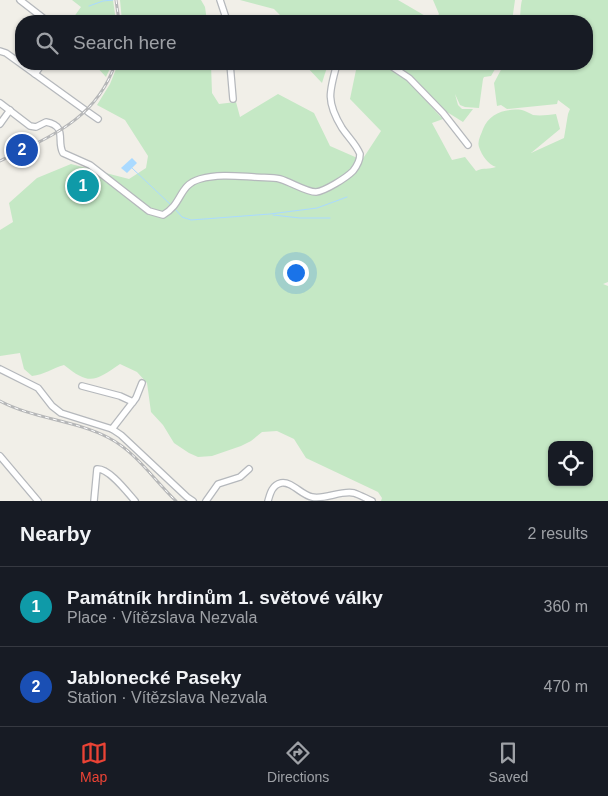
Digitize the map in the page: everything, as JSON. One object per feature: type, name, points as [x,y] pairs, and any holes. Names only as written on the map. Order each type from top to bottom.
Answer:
[{"type":"street","points":[[20,0],[39,15]]},
{"type":"street","points":[[220,0],[225,15]]},
{"type":"street","points":[[0,51],[15,60]]},
{"type":"street","points":[[29,70],[98,119]]},
{"type":"street","points":[[35,74],[38,70]]},
{"type":"street","points":[[231,70],[233,99]]},
{"type":"street","points":[[0,103],[30,126],[36,127],[46,122],[55,125],[61,135],[61,148],[64,154],[90,165],[140,204],[156,214],[164,215],[172,210],[182,190],[188,184],[199,179],[220,175],[278,178],[315,192],[338,182],[352,172],[360,162],[360,154],[342,127],[329,101],[336,70]]},
{"type":"street","points":[[397,70],[409,78],[443,112],[468,144]]},
{"type":"street","points":[[0,124],[10,110]]},
{"type":"street","points":[[0,369],[38,388],[52,406],[61,413],[112,429],[134,446],[193,501]]},
{"type":"street","points":[[112,429],[136,398],[142,383]]},
{"type":"street","points":[[82,386],[120,396],[133,402]]},
{"type":"street","points":[[0,456],[38,501]]},
{"type":"street","points":[[94,501],[97,469],[108,472],[135,501]]},
{"type":"street","points":[[206,501],[218,484],[240,477],[249,469]]},
{"type":"street","points":[[268,501],[271,491],[282,482],[314,498],[353,493],[372,501]]},
{"type":"green space","points":[[72,0],[113,0],[115,15],[75,15],[81,7]]},
{"type":"green space","points":[[120,0],[201,0],[205,7],[206,15],[121,15]]},
{"type":"green space","points":[[240,0],[398,0],[424,15],[280,15],[274,9]]},
{"type":"green space","points":[[433,0],[515,0],[513,15],[439,14]]},
{"type":"green space","points":[[522,0],[608,0],[608,282],[603,284],[608,286],[608,501],[381,501],[382,498],[378,492],[306,458],[294,439],[277,431],[262,432],[241,446],[212,456],[198,457],[189,453],[174,443],[163,425],[151,412],[147,383],[137,372],[120,364],[92,379],[80,376],[64,365],[32,376],[24,369],[20,353],[0,356],[0,230],[13,222],[9,203],[37,178],[71,164],[129,179],[146,168],[148,156],[125,120],[97,105],[110,84],[116,70],[211,70],[212,93],[219,104],[236,102],[240,117],[278,94],[314,113],[330,146],[362,160],[381,131],[350,99],[356,70],[393,70],[416,89],[443,119],[432,123],[452,160],[465,157],[476,171],[496,167],[488,162],[478,142],[489,119],[504,111],[523,110],[533,115],[556,114],[560,129],[531,153],[564,138],[570,109],[558,100],[557,104],[507,109],[501,105],[497,106],[494,83],[501,70],[593,70],[593,15],[520,15]]},
{"type":"green space","points":[[100,70],[109,70],[106,77]]},
{"type":"green space","points":[[310,70],[326,70],[322,83]]},
{"type":"green space","points":[[402,70],[494,70],[491,76],[484,77],[483,79],[479,108],[460,105],[455,94],[458,105],[462,109],[473,109],[463,122],[447,112]]},
{"type":"water","points":[[132,158],[137,163],[127,173],[121,168]]},
{"type":"waterway","points":[[89,6],[113,0]]},
{"type":"waterway","points":[[132,168],[171,205]]},
{"type":"waterway","points":[[175,209],[182,217],[191,220],[270,214],[317,208],[347,197]]},
{"type":"waterway","points":[[273,215],[300,218],[330,218]]},
{"type":"railway","points":[[116,0],[118,15]]},
{"type":"railway","points":[[0,161],[53,135],[83,113],[107,83],[112,70]]},
{"type":"railway","points":[[0,401],[27,412],[82,427],[109,438],[128,451],[176,501]]},
{"type":"place","name":"Jablonecké Paseky","points":[[22,150]]},
{"type":"place","name":"Památník hrdinům 1. světové války","points":[[83,186]]}]
